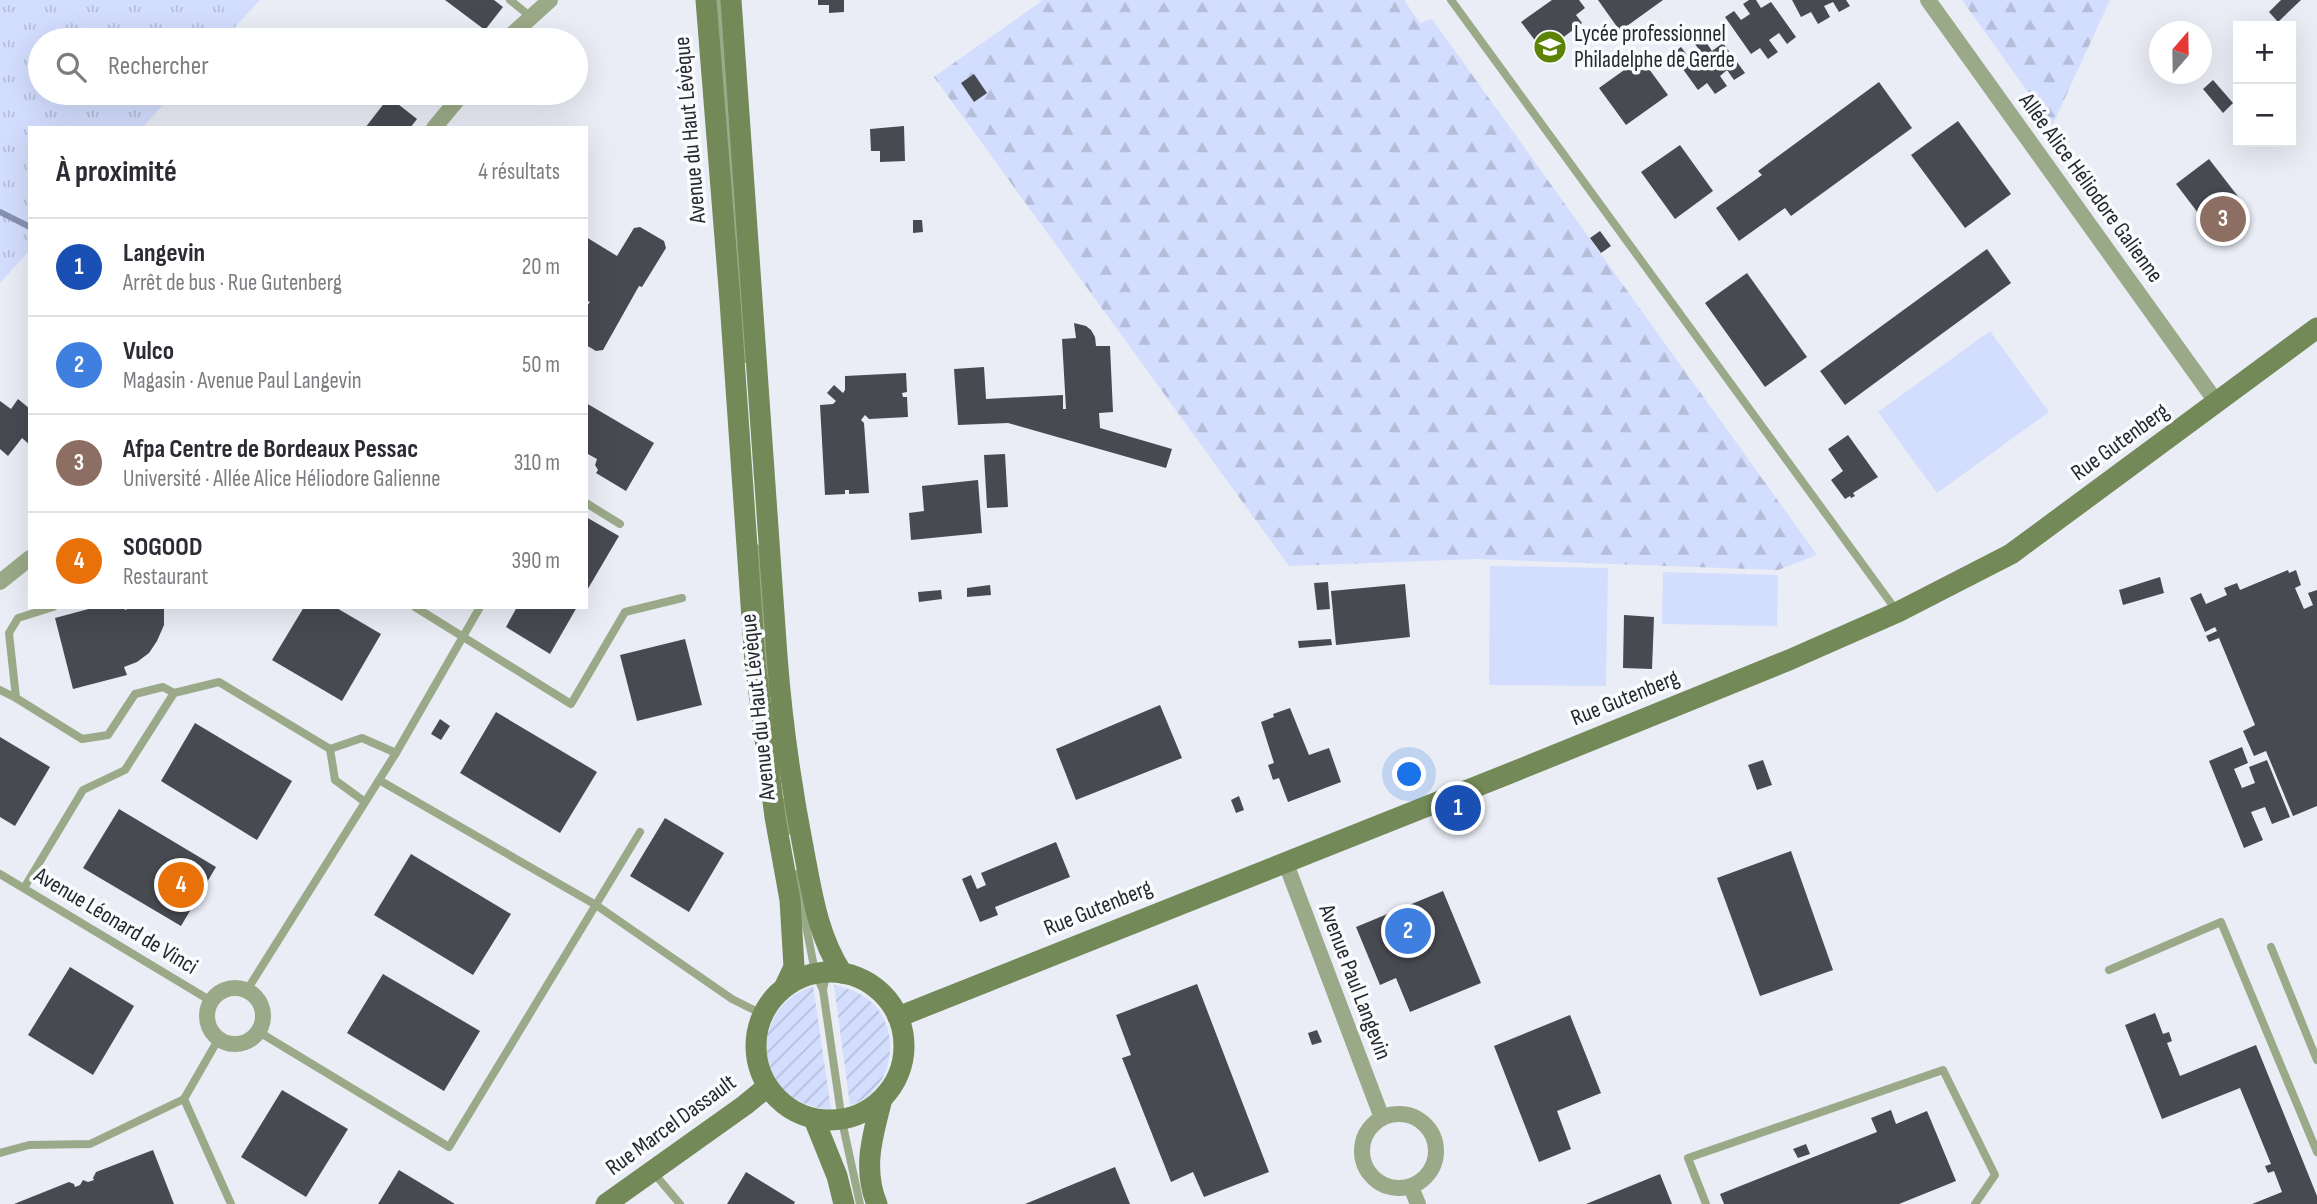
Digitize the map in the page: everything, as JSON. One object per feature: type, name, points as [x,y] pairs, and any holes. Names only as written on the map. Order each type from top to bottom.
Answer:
[{"type":"main road","name":"Avenue du Haut Lévèque","points":[[706,0],[755,662],[764,741],[790,900],[794,967],[785,986]]},
{"type":"main road","name":"Avenue du Haut Lévèque","points":[[731,0],[777,656],[786,749],[827,972]]},
{"type":"main road","name":"Rue Gutenberg","points":[[898,1017],[1726,685],[1898,612],[2011,554],[2317,328]]},
{"type":"main road","points":[[827,972],[866,981],[885,996],[898,1017],[904,1038],[903,1060],[896,1081],[883,1099],[865,1112],[842,1121],[814,1119],[788,1108],[767,1087],[757,1063],[755,1038],[762,1014],[772,999],[785,986],[800,977],[827,972]]},
{"type":"main road","name":"Rue Marcel Dassault","points":[[606,1204],[767,1087]]},
{"type":"main road","points":[[877,1204],[868,1165],[883,1099]]},
{"type":"main road","points":[[814,1119],[837,1176],[844,1204]]},
{"type":"street","points":[[519,28],[550,0]]},
{"type":"street","name":"Allée Alice Héliodore Galienne","points":[[1928,0],[2217,403]]},
{"type":"street","points":[[436,126],[453,105]]},
{"type":"street","points":[[0,582],[28,560]]},
{"type":"street","name":"Avenue Paul Langevin","points":[[1285,862],[1382,1118]]},
{"type":"street","points":[[229,989],[247,990],[259,1000],[263,1012],[258,1032],[243,1043],[231,1043],[219,1038],[208,1023],[211,1001],[229,989]]},
{"type":"street","points":[[1394,1114],[1406,1114],[1427,1126],[1436,1149],[1430,1172],[1422,1181],[1411,1187],[1399,1189],[1376,1182],[1362,1162],[1364,1136],[1371,1125],[1394,1114]]},
{"type":"street","points":[[1411,1187],[1418,1204]]},
{"type":"lane","points":[[510,0],[531,17]]},
{"type":"lane","name":"Avenue du Haut Lévèque","points":[[717,0],[745,367]]},
{"type":"lane","points":[[1451,0],[1898,612]]},
{"type":"lane","name":"Avenue du Haut Lévèque","points":[[753,429],[762,450]]},
{"type":"lane","points":[[588,504],[620,524]]},
{"type":"lane","name":"Avenue du Haut Lévèque","points":[[744,507],[758,556],[772,729],[780,784]]},
{"type":"lane","points":[[418,609],[571,704],[625,612],[682,598]]},
{"type":"lane","points":[[16,698],[9,633],[18,618],[47,609]]},
{"type":"lane","points":[[247,990],[396,753],[480,609]]},
{"type":"lane","points":[[0,690],[82,740],[107,735],[135,694],[163,687],[174,693],[219,682],[330,748],[362,738],[396,753]]},
{"type":"lane","points":[[24,888],[83,790],[125,770],[174,693]]},
{"type":"lane","points":[[330,748],[335,780],[365,802]]},
{"type":"lane","points":[[379,780],[596,905],[732,999],[762,1014]]},
{"type":"lane","name":"Avenue du Haut Lévèque","points":[[783,798],[789,839]]},
{"type":"lane","points":[[258,1032],[449,1147],[640,832]]},
{"type":"lane","name":"Avenue du Haut Lévèque","points":[[794,865],[827,972],[842,1121],[860,1204]]},
{"type":"lane","name":"Avenue Léonard de Vinci","points":[[0,874],[211,1001]]},
{"type":"lane","points":[[2109,971],[2221,922],[2317,1152]]},
{"type":"lane","points":[[2271,947],[2317,1060]]},
{"type":"lane","points":[[0,1153],[29,1145],[90,1144],[184,1099],[219,1038]]},
{"type":"lane","points":[[1706,1204],[1688,1158],[1943,1070],[1995,1175],[1975,1204]]},
{"type":"lane","points":[[184,1099],[231,1204]]},
{"type":"lane","points":[[652,1171],[680,1204]]},
{"type":"green space","points":[[0,0],[260,0],[234,28],[28,28],[28,105],[163,105],[144,126],[28,126],[28,252],[0,283]]},
{"type":"green space","points":[[1043,0],[1404,0],[1420,23],[1432,19],[1817,555],[1778,570],[1477,559],[1289,566],[934,77]]},
{"type":"green space","points":[[1962,0],[2110,0],[2052,126]]},
{"type":"green space","points":[[1990,331],[2049,412],[1937,493],[1878,412]]},
{"type":"green space","points":[[1490,566],[1608,568],[1606,686],[1489,685]]},
{"type":"green space","points":[[1663,572],[1778,575],[1777,626],[1662,624]]},
{"type":"green space","points":[[834,985],[857,992],[872,1002],[884,1020],[889,1034],[888,1063],[883,1077],[864,1099],[850,1105]]},
{"type":"green space","points":[[813,986],[831,1109],[806,1104],[786,1092],[773,1075],[767,1055],[768,1035],[776,1015],[791,998]]},
{"type":"building","points":[[445,0],[494,0],[503,7],[487,28],[482,28]]},
{"type":"building","points":[[818,0],[844,0],[844,12],[829,13],[829,5],[818,5]]},
{"type":"building","points":[[1552,0],[1579,0],[1585,8],[1576,15],[1582,23],[1552,46],[1545,37],[1537,43],[1521,22]]},
{"type":"building","points":[[1598,0],[1663,0],[1620,31]]},
{"type":"building","points":[[1756,0],[1761,8],[1771,2],[1796,37],[1787,44],[1779,33],[1769,40],[1778,52],[1768,59],[1760,48],[1751,54],[1725,17],[1734,11],[1741,20],[1750,14],[1743,4]]},
{"type":"building","points":[[1792,0],[1846,0],[1850,6],[1839,12],[1833,2],[1824,6],[1830,17],[1818,24],[1811,12],[1801,17]]},
{"type":"building","points":[[2281,0],[2301,0],[2279,21],[2269,12]]},
{"type":"building","points":[[1700,33],[1712,51],[1723,43],[1745,73],[1734,80],[1727,70],[1720,76],[1727,86],[1715,94],[1707,83],[1698,90],[1672,54],[1681,47],[1694,64],[1704,56],[1691,39]]},
{"type":"building","points":[[1641,58],[1668,95],[1626,125],[1599,88]]},
{"type":"building","points":[[974,74],[987,93],[974,102],[961,83]]},
{"type":"building","points":[[2212,81],[2233,103],[2223,113],[2203,89],[2212,84]]},
{"type":"building","points":[[1879,82],[1912,128],[1791,216],[1785,208],[1739,241],[1716,208],[1762,175],[1758,171]]},
{"type":"building","points":[[383,105],[399,105],[417,119],[412,126],[367,126]]},
{"type":"building","points":[[1958,121],[2011,194],[1965,228],[1911,155]]},
{"type":"building","points":[[904,126],[905,161],[880,162],[880,151],[871,151],[870,129]]},
{"type":"building","points":[[1680,145],[1713,191],[1675,219],[1641,172]]},
{"type":"building","points":[[2209,159],[2247,208],[2214,234],[2176,184]]},
{"type":"building","points":[[913,220],[922,220],[923,232],[913,233]]},
{"type":"building","points":[[640,227],[664,241],[666,248],[642,287],[639,286],[603,350],[596,351],[588,346],[588,238],[617,256],[634,228]]},
{"type":"building","points":[[1600,231],[1611,246],[1601,253],[1590,238]]},
{"type":"building","points":[[1987,249],[2011,283],[1845,405],[1820,371]]},
{"type":"building","points":[[1747,273],[1807,357],[1765,387],[1705,303]]},
{"type":"building","points":[[1074,323],[1091,330],[1096,346],[1110,346],[1113,412],[1099,413],[1100,428],[1172,449],[1166,468],[1008,423],[958,425],[954,369],[984,367],[986,399],[1063,395],[1063,409],[1066,409],[1062,339],[1076,338]]},
{"type":"building","points":[[906,373],[907,392],[902,393],[903,397],[907,397],[908,417],[869,419],[865,415],[861,420],[864,423],[869,493],[849,494],[849,490],[845,490],[845,494],[825,495],[820,405],[833,404],[836,401],[827,393],[834,385],[843,393],[845,376]]},
{"type":"building","points":[[18,399],[28,407],[28,443],[22,438],[8,456],[0,449],[0,401],[11,409]]},
{"type":"building","points":[[588,404],[654,443],[626,491],[596,473],[597,459],[588,454]]},
{"type":"building","points":[[1848,435],[1878,477],[1853,493],[1855,496],[1845,499],[1831,480],[1843,471],[1828,449]]},
{"type":"building","points":[[1005,454],[1008,507],[987,508],[984,455]]},
{"type":"building","points":[[978,480],[982,533],[911,540],[909,513],[924,511],[922,486]]},
{"type":"building","points":[[588,518],[619,536],[588,589]]},
{"type":"building","points":[[2288,570],[2289,573],[2296,570],[2301,585],[2295,588],[2304,609],[2313,605],[2308,593],[2317,590],[2317,806],[2293,816],[2266,751],[2254,756],[2243,731],[2255,725],[2219,638],[2209,642],[2206,636],[2217,631],[2215,627],[2205,632],[2190,598],[2201,593],[2206,604],[2227,595],[2224,588],[2237,583],[2240,590]]},
{"type":"building","points":[[2160,577],[2164,593],[2123,605],[2119,590]]},
{"type":"building","points":[[1328,582],[1330,609],[1317,610],[1314,583]]},
{"type":"building","points":[[1405,584],[1410,637],[1336,645],[1331,591]]},
{"type":"building","points":[[990,585],[991,595],[967,597],[967,588]]},
{"type":"building","points":[[941,590],[942,599],[919,602],[918,592]]},
{"type":"building","points":[[89,609],[164,609],[164,625],[157,641],[149,653],[124,667],[127,675],[73,689],[55,618]]},
{"type":"building","points":[[303,609],[338,609],[381,634],[342,701],[272,660]]},
{"type":"building","points":[[516,609],[576,609],[550,654],[506,627]]},
{"type":"building","points":[[1624,615],[1654,617],[1652,669],[1623,668]]},
{"type":"building","points":[[685,639],[702,705],[637,721],[620,655]]},
{"type":"building","points":[[1331,639],[1332,645],[1299,648],[1298,641]]},
{"type":"building","points":[[1160,705],[1182,758],[1076,800],[1056,749]]},
{"type":"building","points":[[1290,708],[1309,755],[1329,748],[1341,782],[1288,802],[1279,778],[1273,780],[1268,765],[1274,763],[1261,722]]},
{"type":"building","points":[[496,712],[597,772],[560,833],[460,773]]},
{"type":"building","points":[[440,719],[450,726],[441,740],[431,734]]},
{"type":"building","points":[[195,723],[292,781],[257,840],[161,781]]},
{"type":"building","points":[[0,737],[50,767],[15,826],[0,817]]},
{"type":"building","points":[[2242,747],[2248,763],[2234,769],[2242,788],[2255,783],[2249,767],[2267,760],[2290,817],[2272,824],[2265,807],[2251,812],[2263,840],[2244,848],[2209,761]]},
{"type":"building","points":[[1763,760],[1772,785],[1757,790],[1748,765]]},
{"type":"building","points":[[1239,796],[1244,810],[1236,813],[1231,800]]},
{"type":"building","points":[[119,809],[216,867],[181,926],[83,868]]},
{"type":"building","points":[[665,818],[724,853],[689,912],[630,876]]},
{"type":"building","points":[[1056,842],[1070,877],[995,907],[998,915],[980,922],[962,879],[971,875],[977,889],[986,885],[981,873]]},
{"type":"building","points":[[1791,851],[1833,970],[1760,996],[1717,878]]},
{"type":"building","points":[[411,854],[511,914],[473,975],[374,915]]},
{"type":"building","points":[[1443,891],[1481,983],[1410,1012],[1396,978],[1380,985],[1356,927]]},
{"type":"building","points":[[70,967],[134,1006],[93,1075],[28,1035]]},
{"type":"building","points":[[383,974],[480,1031],[444,1091],[347,1033]]},
{"type":"building","points":[[1197,984],[1269,1172],[1204,1197],[1193,1172],[1171,1182],[1122,1058],[1131,1055],[1116,1015]]},
{"type":"building","points":[[2155,1013],[2163,1034],[2169,1032],[2172,1041],[2167,1043],[2180,1076],[2256,1045],[2317,1196],[2317,1204],[2252,1204],[2282,1192],[2274,1171],[2268,1173],[2265,1166],[2271,1164],[2240,1088],[2162,1119],[2125,1025]]},
{"type":"building","points":[[1570,1015],[1601,1093],[1557,1111],[1571,1149],[1539,1162],[1494,1046]]},
{"type":"building","points":[[1317,1030],[1322,1042],[1312,1045],[1308,1033]]},
{"type":"building","points":[[282,1090],[348,1129],[306,1197],[241,1157]]},
{"type":"building","points":[[1891,1110],[1896,1124],[1927,1111],[1956,1181],[1899,1204],[1724,1204],[1720,1194],[1877,1132],[1871,1118]]},
{"type":"building","points":[[1806,1144],[1810,1154],[1798,1158],[1793,1149]]},
{"type":"building","points":[[153,1150],[174,1204],[14,1204],[69,1182],[75,1187],[83,1180],[94,1180],[96,1172]]},
{"type":"building","points":[[1115,1167],[1130,1204],[1025,1204]]},
{"type":"building","points":[[399,1170],[455,1204],[378,1204]]},
{"type":"building","points":[[746,1172],[795,1202],[794,1204],[727,1204]]},
{"type":"building","points":[[1660,1174],[1672,1204],[1586,1204]]},
{"type":"waterway","points":[[0,212],[28,226]]},
{"type":"place","name":"Lycée professionnel Philadelphe de Gerde","points":[[1550,47]]},
{"type":"place","name":"Afpa Centre de Bordeaux Pessac","points":[[2223,219]]},
{"type":"place","name":"Langevin","points":[[1458,808]]},
{"type":"place","name":"SOGOOD","points":[[181,885]]},
{"type":"place","name":"Vulco","points":[[1408,931]]}]
